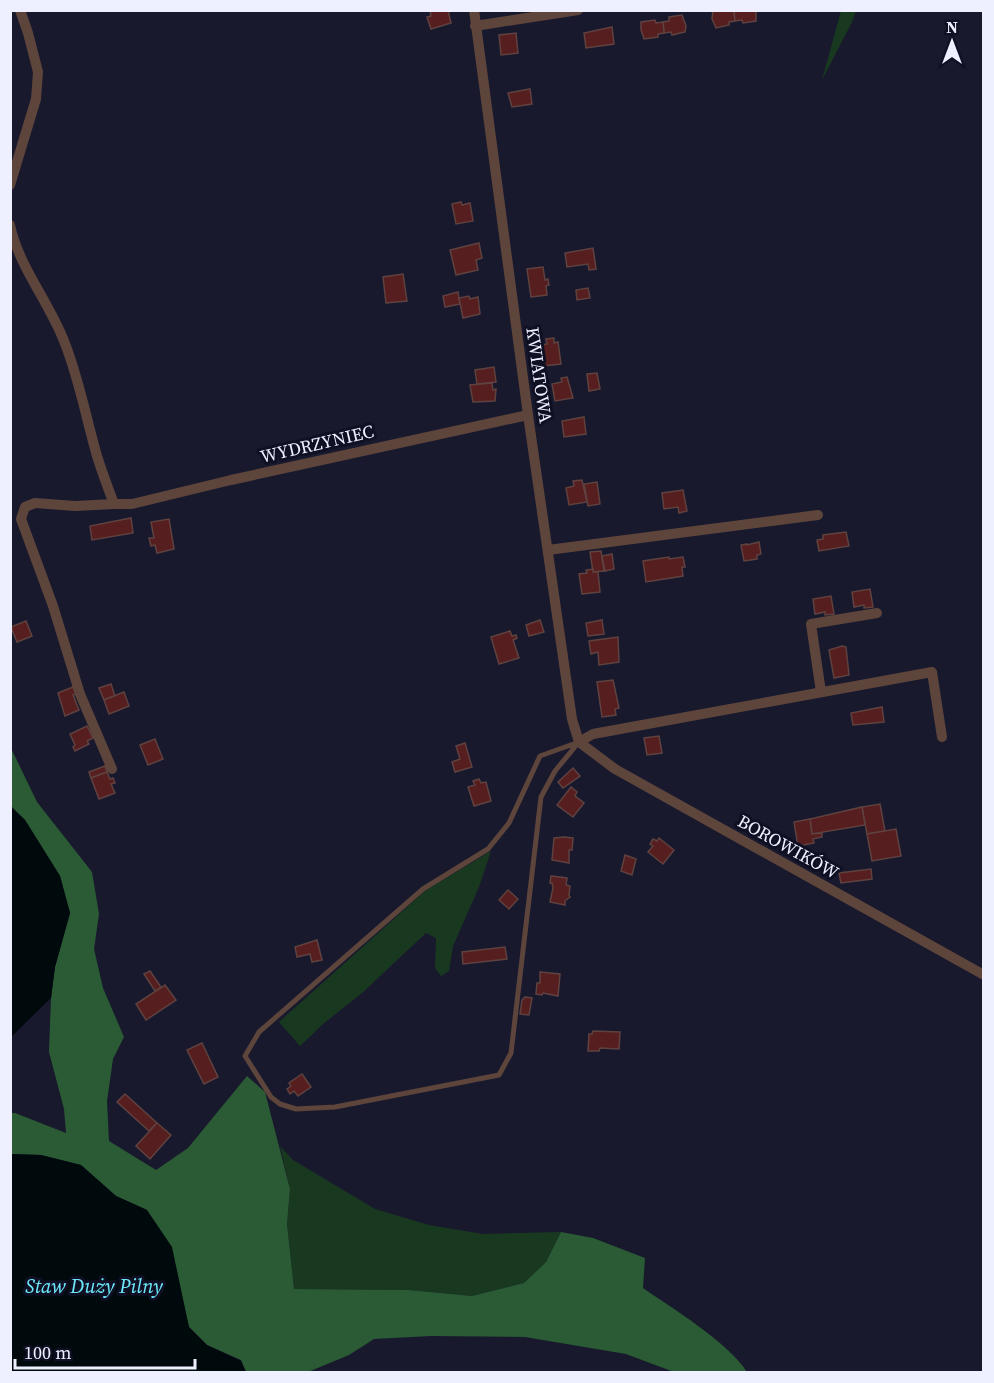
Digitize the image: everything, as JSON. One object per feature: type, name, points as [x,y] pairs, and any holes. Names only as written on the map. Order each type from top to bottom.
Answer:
[{"type":"street","points":[[10,184],[36,99],[38,72],[20,10]]},
{"type":"street","name":"KWIATOWA","points":[[474,10],[528,415],[572,719],[579,742]]},
{"type":"street","points":[[475,26],[578,10]]},
{"type":"street","points":[[10,225],[21,255],[50,309],[64,342],[114,504]]},
{"type":"street","name":"WYDRZYNIEC","points":[[112,769],[80,694],[53,606],[21,519],[25,507],[35,503],[75,506],[132,504],[528,415]]},
{"type":"street","points":[[548,550],[818,514]]},
{"type":"street","points":[[820,692],[811,624],[877,613]]},
{"type":"street","points":[[579,742],[593,734],[932,672],[942,737]]},
{"type":"street","name":"BOROWIKÓW","points":[[579,742],[615,769],[984,975]]},
{"type":"lane","points":[[579,742],[555,771],[541,797],[511,1053],[499,1075],[335,1107],[296,1109],[280,1104],[271,1097],[245,1056],[259,1032],[423,889],[488,849],[509,823],[540,756],[579,742]]},
{"type":"green space","points":[[841,11],[856,11],[822,80]]},
{"type":"green space","points":[[10,746],[37,802],[92,872],[99,914],[94,949],[103,988],[124,1037],[113,1059],[107,1101],[109,1141],[156,1170],[188,1148],[247,1076],[265,1092],[290,1189],[287,1224],[294,1289],[409,1290],[472,1296],[524,1283],[546,1262],[561,1232],[593,1238],[645,1258],[643,1288],[714,1338],[739,1361],[747,1372],[674,1372],[626,1354],[525,1337],[431,1336],[374,1339],[349,1355],[308,1372],[246,1372],[241,1360],[207,1345],[189,1327],[180,1290],[147,1210],[116,1196],[81,1165],[41,1155],[11,1154],[11,1113],[66,1133],[64,1109],[49,1052],[51,998],[55,967],[70,913],[60,876],[25,820],[11,806]]},
{"type":"green space","points":[[491,851],[479,887],[453,946],[449,971],[441,976],[435,968],[436,938],[426,933],[362,993],[300,1046],[279,1022],[425,891]]},
{"type":"green space","points":[[280,1146],[293,1160],[375,1209],[429,1225],[483,1234],[561,1232],[546,1262],[524,1283],[472,1296],[409,1290],[294,1289],[287,1224],[290,1189]]},
{"type":"water","points":[[10,806],[25,820],[60,876],[70,913],[55,967],[51,998],[11,1037]]},
{"type":"water","name":"Staw Duży Pilny","points":[[11,1154],[41,1155],[81,1165],[116,1196],[147,1210],[172,1247],[189,1327],[207,1345],[241,1361],[246,1372],[11,1372]]},
{"type":"building","points":[[430,10],[448,10],[451,23],[431,29],[427,17],[431,16]]},
{"type":"building","points":[[713,10],[734,10],[735,21],[716,28],[712,19]]},
{"type":"building","points":[[734,10],[756,10],[756,21],[743,23],[742,20],[735,21]]},
{"type":"building","points":[[682,15],[686,26],[685,32],[672,35],[671,32],[664,33],[663,22],[669,21],[669,17]]},
{"type":"building","points":[[655,20],[656,23],[663,22],[664,33],[658,34],[658,37],[644,39],[641,22]]},
{"type":"building","points":[[612,27],[614,44],[586,48],[584,33]]},
{"type":"building","points":[[516,33],[518,53],[501,55],[499,35]]},
{"type":"building","points":[[530,89],[532,104],[512,107],[508,93]]},
{"type":"building","points":[[461,202],[462,205],[470,203],[473,221],[456,224],[452,204]]},
{"type":"building","points":[[479,243],[482,258],[476,260],[478,270],[456,275],[450,250]]},
{"type":"building","points":[[593,248],[596,269],[589,270],[588,264],[567,267],[565,253]]},
{"type":"building","points":[[543,267],[545,280],[548,279],[549,285],[546,286],[547,295],[531,297],[527,269]]},
{"type":"building","points":[[403,274],[407,301],[386,303],[383,277]]},
{"type":"building","points":[[588,288],[590,298],[577,300],[576,290]]},
{"type":"building","points":[[458,292],[460,304],[445,307],[443,296]]},
{"type":"building","points":[[469,296],[470,299],[478,297],[480,314],[463,318],[459,298]]},
{"type":"building","points":[[554,338],[554,343],[558,342],[561,364],[543,366],[541,345],[547,344],[546,339]]},
{"type":"building","points":[[494,367],[496,382],[477,384],[475,370]]},
{"type":"building","points":[[597,373],[600,389],[589,391],[587,374]]},
{"type":"building","points":[[567,377],[573,398],[555,401],[552,384],[562,382],[561,378]]},
{"type":"building","points":[[492,383],[493,390],[496,389],[495,401],[473,402],[470,385]]},
{"type":"building","points":[[584,417],[586,434],[564,437],[562,421]]},
{"type":"building","points":[[582,480],[587,502],[569,505],[566,488],[574,486],[573,481]]},
{"type":"building","points":[[597,482],[600,504],[588,506],[584,484]]},
{"type":"building","points":[[683,490],[687,511],[679,513],[678,507],[664,509],[662,493]]},
{"type":"building","points":[[131,518],[133,533],[92,540],[90,526]]},
{"type":"building","points":[[169,519],[174,549],[157,553],[155,545],[151,546],[149,538],[154,538],[151,522]]},
{"type":"building","points":[[846,532],[849,546],[819,551],[817,540],[823,539],[823,535]]},
{"type":"building","points":[[759,542],[761,554],[757,555],[757,559],[744,561],[741,545]]},
{"type":"building","points":[[601,551],[604,571],[593,572],[590,552]]},
{"type":"building","points":[[612,554],[614,569],[605,571],[602,556]]},
{"type":"building","points":[[669,557],[669,559],[683,557],[685,567],[682,567],[683,576],[646,582],[643,561]]},
{"type":"building","points":[[593,569],[593,572],[598,572],[600,592],[582,594],[579,574]]},
{"type":"building","points":[[870,589],[873,607],[864,608],[864,605],[854,607],[852,592]]},
{"type":"building","points":[[831,596],[834,614],[825,615],[825,612],[815,614],[813,599]]},
{"type":"building","points":[[540,620],[544,632],[529,636],[526,625]]},
{"type":"building","points":[[602,620],[604,634],[588,636],[586,623]]},
{"type":"building","points":[[26,621],[32,636],[17,642],[11,627]]},
{"type":"building","points":[[510,631],[512,636],[516,635],[517,638],[513,640],[519,658],[499,664],[491,637]]},
{"type":"building","points":[[618,637],[619,662],[599,665],[598,652],[591,654],[589,641]]},
{"type":"building","points":[[846,647],[849,675],[834,678],[829,650]]},
{"type":"building","points":[[613,680],[619,708],[615,709],[616,715],[602,717],[597,682]]},
{"type":"building","points":[[111,684],[115,696],[104,700],[99,688]]},
{"type":"building","points":[[73,687],[76,694],[73,695],[79,710],[65,716],[58,693]]},
{"type":"building","points":[[124,692],[129,706],[109,714],[104,700]]},
{"type":"building","points":[[882,707],[884,722],[853,725],[851,713]]},
{"type":"building","points":[[87,726],[93,738],[87,741],[89,744],[75,751],[70,734]]},
{"type":"building","points":[[659,736],[662,753],[647,755],[644,738]]},
{"type":"building","points":[[155,739],[163,759],[148,765],[140,745]]},
{"type":"building","points":[[465,743],[472,767],[455,772],[452,762],[460,759],[456,746]]},
{"type":"building","points":[[105,766],[107,772],[91,778],[89,772]]},
{"type":"building","points":[[573,768],[580,776],[563,788],[558,782]]},
{"type":"building","points":[[107,772],[115,783],[111,784],[115,793],[99,799],[91,778]]},
{"type":"building","points":[[479,779],[481,783],[486,782],[491,801],[474,806],[468,787],[475,785],[473,781]]},
{"type":"building","points":[[571,787],[577,792],[575,796],[584,803],[573,817],[557,805]]},
{"type":"building","points":[[880,804],[885,831],[867,834],[862,807]]},
{"type":"building","points":[[862,807],[865,825],[812,834],[810,819]]},
{"type":"building","points":[[810,819],[812,834],[822,833],[822,837],[813,839],[814,843],[798,846],[794,822]]},
{"type":"building","points":[[896,829],[901,856],[872,861],[867,834]]},
{"type":"building","points":[[554,838],[573,838],[572,850],[569,850],[569,863],[552,860]]},
{"type":"building","points":[[659,838],[674,850],[663,864],[648,852],[653,846],[650,844],[653,839],[657,841]]},
{"type":"building","points":[[625,855],[636,859],[632,875],[621,871]]},
{"type":"building","points":[[871,869],[872,879],[841,883],[839,873]]},
{"type":"building","points":[[551,876],[567,878],[566,885],[570,886],[570,897],[565,901],[565,905],[550,902],[553,888],[550,883]]},
{"type":"building","points":[[508,890],[518,899],[509,909],[499,900]]},
{"type":"building","points":[[317,940],[322,960],[312,962],[310,954],[297,957],[295,947]]},
{"type":"building","points":[[505,947],[507,959],[463,964],[462,952]]},
{"type":"building","points":[[150,971],[161,987],[155,991],[144,974]]},
{"type":"building","points":[[540,972],[560,974],[558,996],[536,994],[537,983],[540,983]]},
{"type":"building","points":[[165,985],[176,1000],[146,1020],[136,1004]]},
{"type":"building","points":[[525,997],[532,998],[529,1015],[520,1014],[522,1000]]},
{"type":"building","points":[[593,1031],[620,1032],[619,1049],[600,1048],[599,1051],[588,1051],[589,1034]]},
{"type":"building","points":[[202,1043],[218,1077],[204,1084],[187,1050]]},
{"type":"building","points":[[302,1074],[311,1087],[298,1096],[294,1091],[290,1094],[287,1089],[291,1086],[289,1083]]},
{"type":"building","points":[[125,1094],[157,1123],[149,1131],[117,1102]]},
{"type":"building","points":[[157,1123],[171,1135],[150,1159],[136,1146]]}]
